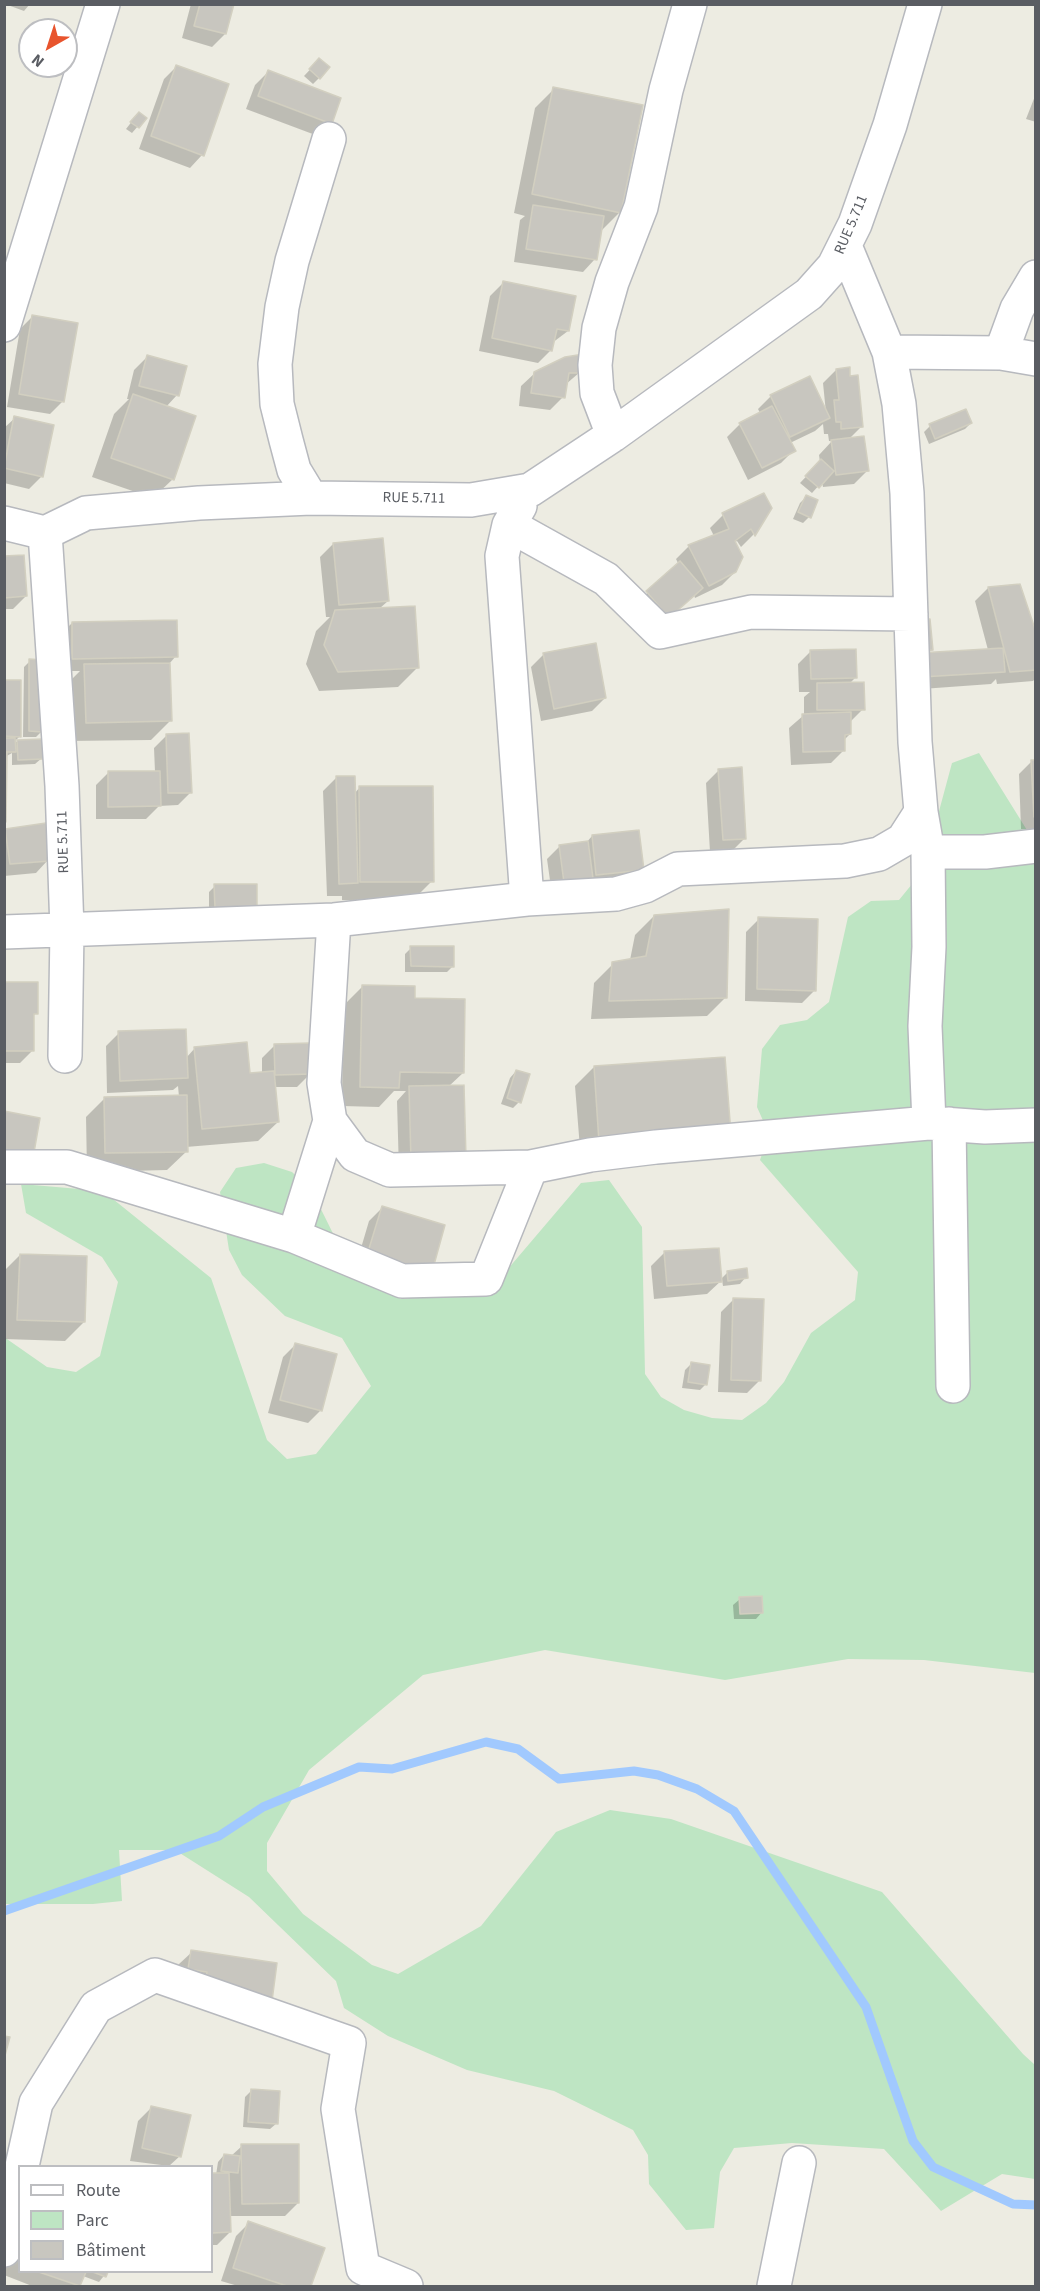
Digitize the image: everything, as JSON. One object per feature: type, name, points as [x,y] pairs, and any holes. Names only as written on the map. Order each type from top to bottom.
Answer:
[{"type":"street","points":[[4,325],[103,4]]},
{"type":"street","points":[[613,435],[597,393],[595,365],[599,328],[612,282],[641,207],[666,90],[690,4]]},
{"type":"street","name":"RUE 5.711","points":[[66,1056],[67,930],[57,689],[45,533],[86,513],[199,503],[310,498],[471,500],[530,490],[613,435],[809,294],[834,266],[845,246],[890,125],[925,4]]},
{"type":"street","points":[[310,498],[294,470],[286,440],[277,404],[275,364],[282,307],[292,261],[328,139]]},
{"type":"street","points":[[845,246],[888,352],[899,404],[921,812],[928,852],[929,947],[925,1026],[939,1123],[953,1386]]},
{"type":"street","points":[[1001,353],[1017,309],[1035,277]]},
{"type":"street","points":[[888,352],[1001,353],[1035,359]]},
{"type":"street","points":[[527,899],[502,556],[509,525],[530,490]]},
{"type":"street","points":[[4,523],[45,533]]},
{"type":"street","points":[[509,525],[606,579],[660,632],[751,612],[911,614]]},
{"type":"street","points":[[4,932],[334,920],[527,899],[616,894],[645,886],[678,868],[845,861],[879,854],[903,840],[921,812]]},
{"type":"street","points":[[928,852],[985,852],[1035,846]]},
{"type":"street","points":[[294,1236],[330,1121],[324,1083],[334,920]]},
{"type":"street","points":[[330,1121],[355,1155],[390,1170],[531,1167],[590,1155],[645,1149],[939,1123],[985,1127],[1035,1125]]},
{"type":"street","points":[[4,1167],[67,1167],[294,1236],[402,1281],[486,1279],[531,1167]]},
{"type":"street","points":[[22,2165],[36,2103],[96,2007],[155,1975],[349,2043],[338,2109],[363,2268],[406,2286]]},
{"type":"street","points":[[774,2286],[799,2163]]},
{"type":"street","points":[[4,2250],[18,2188]]},
{"type":"green space","points":[[979,753],[1035,843],[1035,1673],[924,1660],[848,1659],[725,1680],[545,1650],[423,1675],[309,1770],[267,1843],[267,1871],[303,1914],[372,1965],[398,1974],[481,1926],[556,1832],[610,1810],[671,1819],[882,1892],[1035,2065],[1035,2179],[1002,2174],[941,2211],[884,2149],[792,2143],[734,2148],[720,2172],[714,2228],[686,2230],[649,2184],[648,2155],[633,2130],[554,2091],[467,2070],[388,2036],[344,2008],[336,1981],[249,1897],[175,1850],[119,1850],[122,1901],[93,1904],[5,1904],[4,1337],[47,1367],[76,1372],[100,1356],[118,1282],[102,1257],[26,1213],[21,1184],[103,1191],[211,1278],[267,1440],[287,1459],[316,1454],[371,1386],[342,1338],[285,1316],[242,1275],[229,1250],[220,1192],[236,1168],[264,1163],[292,1172],[312,1191],[352,1272],[401,1299],[455,1293],[507,1270],[581,1183],[609,1180],[642,1227],[645,1374],[661,1397],[684,1410],[712,1418],[742,1420],[766,1403],[784,1382],[811,1333],[855,1300],[858,1272],[760,1160],[769,1134],[757,1107],[762,1049],[780,1025],[807,1020],[829,1002],[848,917],[871,901],[899,900],[917,878],[928,852],[952,763]]},
{"type":"building","points":[[200,4],[234,4],[226,34],[194,26]]},
{"type":"building","points":[[319,58],[330,67],[320,79],[309,69]]},
{"type":"building","points":[[176,65],[229,84],[204,156],[151,136]]},
{"type":"building","points":[[268,70],[341,98],[332,124],[258,96]]},
{"type":"building","points":[[553,87],[643,105],[621,213],[532,194]]},
{"type":"building","points":[[139,112],[147,118],[139,128],[130,122]]},
{"type":"building","points":[[533,205],[604,216],[597,260],[526,249]]},
{"type":"building","points":[[503,281],[576,296],[569,331],[557,329],[552,351],[492,338]]},
{"type":"building","points":[[32,315],[78,323],[64,402],[19,394]]},
{"type":"building","points":[[584,354],[582,373],[569,373],[565,398],[531,393],[534,372],[565,357]]},
{"type":"building","points":[[147,355],[187,366],[179,396],[139,386]]},
{"type":"building","points":[[850,367],[850,376],[858,375],[863,427],[841,429],[841,422],[836,422],[834,400],[839,400],[836,369]]},
{"type":"building","points":[[810,376],[830,418],[790,437],[770,395]]},
{"type":"building","points":[[133,394],[196,416],[174,480],[111,458]]},
{"type":"building","points":[[772,406],[796,451],[762,468],[739,423]]},
{"type":"building","points":[[966,409],[972,423],[935,439],[929,424]]},
{"type":"building","points":[[14,416],[54,425],[43,477],[4,468]]},
{"type":"building","points":[[864,436],[869,471],[836,475],[831,440]]},
{"type":"building","points":[[821,459],[834,471],[819,488],[805,476]]},
{"type":"building","points":[[764,493],[772,508],[755,536],[751,529],[735,541],[743,557],[736,572],[709,586],[688,545],[729,529],[722,513]]},
{"type":"building","points":[[806,495],[818,500],[811,518],[798,512]]},
{"type":"building","points":[[383,538],[389,601],[339,605],[333,543]]},
{"type":"building","points":[[24,555],[27,596],[4,598],[4,556]]},
{"type":"building","points":[[680,561],[703,588],[669,618],[646,591]]},
{"type":"building","points":[[1020,584],[1036,632],[1036,670],[1010,672],[988,587]]},
{"type":"building","points":[[415,606],[419,668],[338,672],[324,645],[335,610]]},
{"type":"building","points":[[930,619],[933,650],[916,652],[913,621]]},
{"type":"building","points":[[177,620],[178,657],[72,659],[72,622]]},
{"type":"building","points":[[596,643],[606,698],[554,709],[543,653]]},
{"type":"building","points":[[1003,648],[1005,672],[921,677],[919,653]]},
{"type":"building","points":[[856,649],[857,678],[811,679],[810,650]]},
{"type":"building","points":[[29,659],[44,660],[43,732],[29,731]]},
{"type":"building","points":[[170,663],[172,721],[86,723],[84,664]]},
{"type":"building","points":[[4,680],[21,680],[21,737],[4,736]]},
{"type":"building","points":[[864,682],[865,710],[817,710],[817,683]]},
{"type":"building","points":[[851,712],[851,734],[845,735],[845,751],[803,752],[802,714]]},
{"type":"building","points":[[189,733],[192,793],[168,793],[166,734]]},
{"type":"building","points":[[4,738],[15,738],[16,752],[4,752]]},
{"type":"building","points":[[43,739],[43,759],[18,760],[17,740]]},
{"type":"building","points":[[4,753],[7,753],[6,822],[4,822]]},
{"type":"building","points":[[1031,760],[1036,760],[1036,817],[1034,817]]},
{"type":"building","points":[[742,767],[746,839],[723,840],[718,769]]},
{"type":"building","points":[[108,771],[160,771],[161,806],[108,807]]},
{"type":"building","points":[[336,776],[355,776],[358,883],[339,884]]},
{"type":"building","points":[[359,786],[433,786],[434,882],[360,882]]},
{"type":"building","points":[[46,823],[50,861],[10,864],[5,829]]},
{"type":"building","points":[[639,830],[644,870],[596,875],[592,835]]},
{"type":"building","points":[[588,841],[594,886],[565,890],[559,845]]},
{"type":"building","points":[[214,884],[257,884],[257,908],[215,908]]},
{"type":"building","points":[[729,909],[727,998],[609,1001],[612,962],[646,956],[654,915]]},
{"type":"building","points":[[758,917],[818,919],[816,991],[757,989]]},
{"type":"building","points":[[410,946],[454,946],[454,967],[411,966]]},
{"type":"building","points":[[4,982],[38,982],[38,1014],[34,1014],[34,1051],[4,1051]]},
{"type":"building","points":[[362,985],[415,986],[415,998],[465,999],[464,1073],[400,1072],[399,1088],[360,1087]]},
{"type":"building","points":[[186,1029],[188,1078],[120,1081],[118,1031]]},
{"type":"building","points":[[247,1042],[250,1073],[274,1071],[279,1122],[202,1129],[194,1047]]},
{"type":"building","points":[[311,1043],[311,1074],[275,1075],[274,1044]]},
{"type":"building","points":[[725,1057],[731,1134],[599,1142],[594,1066]]},
{"type":"building","points":[[516,1070],[530,1074],[521,1103],[507,1098]]},
{"type":"building","points":[[464,1085],[466,1158],[411,1160],[409,1086]]},
{"type":"building","points":[[187,1095],[188,1152],[105,1153],[104,1097]]},
{"type":"building","points":[[4,1111],[40,1118],[33,1158],[4,1152]]},
{"type":"building","points":[[382,1206],[445,1225],[432,1272],[368,1252]]},
{"type":"building","points":[[719,1248],[722,1282],[667,1286],[664,1251]]},
{"type":"building","points":[[20,1254],[87,1256],[85,1322],[17,1320]]},
{"type":"building","points":[[747,1268],[748,1278],[728,1281],[727,1271]]},
{"type":"building","points":[[733,1298],[764,1299],[761,1381],[731,1380]]},
{"type":"building","points":[[295,1343],[337,1354],[322,1411],[280,1400]]},
{"type":"building","points":[[691,1362],[710,1365],[707,1385],[688,1382]]},
{"type":"building","points":[[762,1596],[763,1613],[740,1614],[739,1597]]},
{"type":"building","points":[[191,1950],[277,1963],[272,2001],[204,1991],[207,1972],[188,1969]]},
{"type":"building","points":[[4,2036],[10,2037],[4,2059]]},
{"type":"building","points":[[251,2089],[280,2091],[278,2124],[248,2122]]},
{"type":"building","points":[[151,2106],[191,2115],[181,2157],[142,2148]]},
{"type":"building","points":[[241,2144],[299,2144],[299,2203],[242,2204]]},
{"type":"building","points":[[224,2154],[240,2156],[238,2173],[221,2171]]},
{"type":"building","points":[[213,2173],[229,2173],[231,2232],[213,2233]]},
{"type":"building","points":[[248,2221],[325,2248],[311,2286],[287,2286],[233,2268]]},
{"type":"building","points":[[42,2273],[86,2273],[80,2286]]},
{"type":"building","points":[[96,2273],[108,2273],[106,2277]]},
{"type":"waterway","points":[[4,1911],[219,1836],[263,1807],[359,1767],[392,1769],[486,1742],[518,1749],[559,1779],[634,1771],[658,1775],[697,1789],[734,1811],[866,2007],[913,2141],[933,2167],[1013,2204],[1036,2205]]}]
